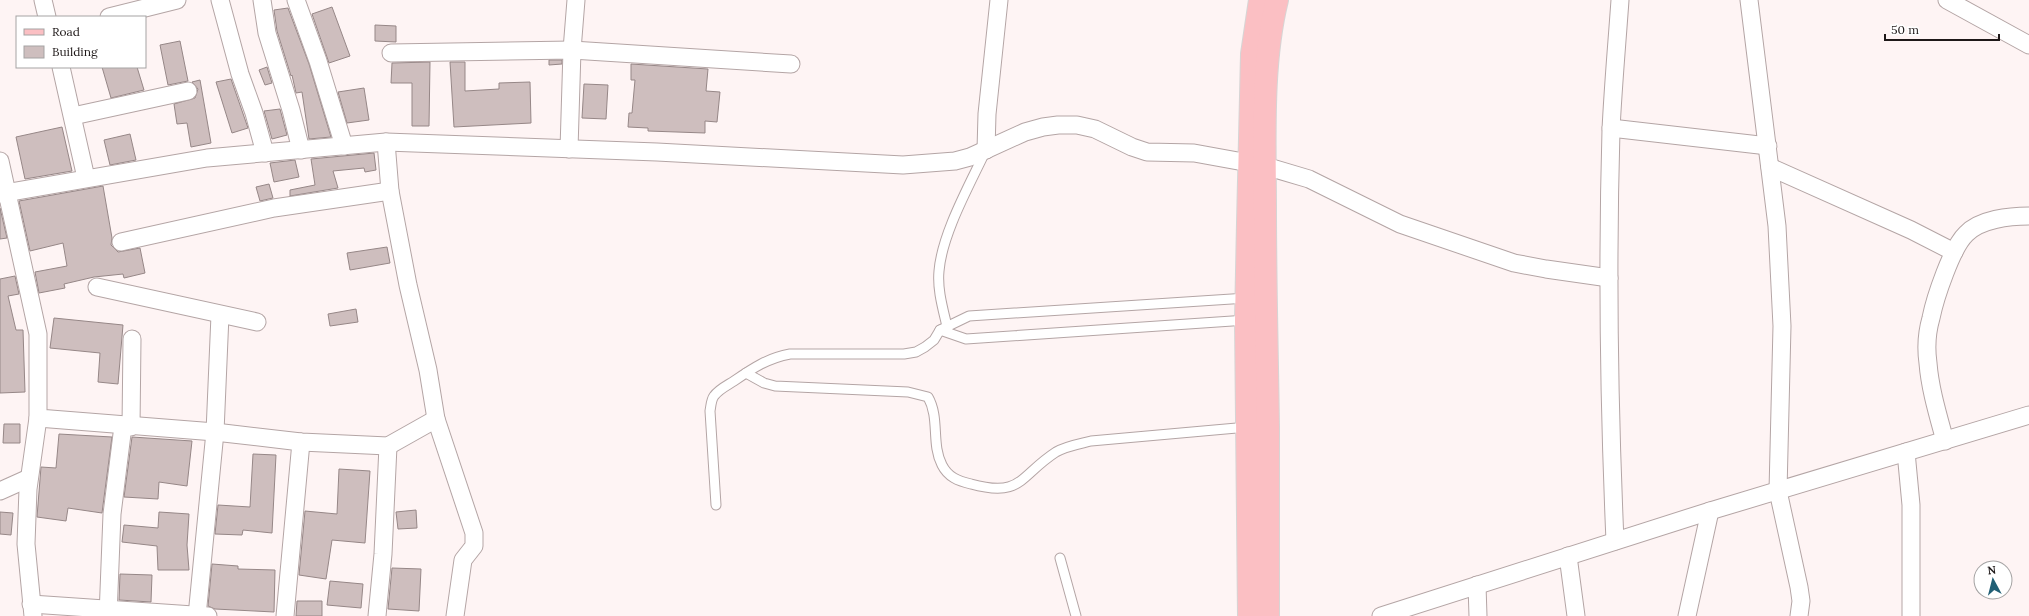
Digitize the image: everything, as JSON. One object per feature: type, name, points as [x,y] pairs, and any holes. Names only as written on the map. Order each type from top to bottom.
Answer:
[{"type":"main road","points":[[1251,616],[1257,427],[1257,165],[1252,54],[1260,0]]},
{"type":"main road","points":[[1257,165],[1271,24],[1277,0]]},
{"type":"street","points":[[43,0],[47,16]]},
{"type":"street","points":[[111,16],[128,6],[177,0]]},
{"type":"street","points":[[220,0],[240,74],[254,113],[265,153]]},
{"type":"street","points":[[262,0],[267,33],[291,110],[301,150]]},
{"type":"street","points":[[296,0],[318,60],[344,146]]},
{"type":"street","points":[[569,149],[572,50],[576,0]]},
{"type":"street","points":[[986,150],[987,114],[999,0]]},
{"type":"street","points":[[1615,541],[1611,444],[1609,278],[1612,128],[1620,0]]},
{"type":"street","points":[[1749,0],[1777,226],[1782,326],[1778,491],[1799,587],[1801,601],[1799,616]]},
{"type":"street","points":[[1947,0],[2029,45]]},
{"type":"street","points":[[391,53],[572,50],[791,64]]},
{"type":"street","points":[[61,68],[86,178]]},
{"type":"street","points":[[72,116],[188,91]]},
{"type":"street","points":[[3,194],[86,178],[207,158],[386,142],[903,165],[955,160],[970,157],[1025,132],[1043,127],[1077,125],[1095,129],[1132,147],[1147,152],[1194,153],[1298,174],[1414,229],[1514,263],[1546,270],[1609,278]]},
{"type":"street","points":[[1612,128],[1768,146]]},
{"type":"street","points":[[386,142],[390,191],[408,285],[428,370],[436,419],[474,533],[474,546],[463,560],[455,616]]},
{"type":"street","points":[[0,161],[3,194],[38,334],[38,418],[29,478],[26,544],[32,610],[201,616],[215,432],[220,315]]},
{"type":"street","points":[[1770,167],[1911,230],[1954,252]]},
{"type":"street","points":[[121,242],[274,208],[390,191]]},
{"type":"street","points":[[1945,440],[1930,382],[1928,341],[1931,318],[1954,252],[1965,234],[1972,228],[2004,219],[2029,216]]},
{"type":"street","points":[[97,287],[256,322]]},
{"type":"street","points":[[108,612],[112,514],[127,427],[132,338]]},
{"type":"street","points":[[1381,616],[1710,511],[2029,415]]},
{"type":"street","points":[[38,418],[127,427],[215,432],[301,442],[388,446],[436,419]]},
{"type":"street","points":[[285,616],[301,442]]},
{"type":"street","points":[[377,616],[383,554],[388,446]]},
{"type":"street","points":[[1906,452],[1910,505],[1911,616]]},
{"type":"street","points":[[0,491],[29,478]]},
{"type":"street","points":[[1687,616],[1710,511]]},
{"type":"street","points":[[1568,556],[1576,616]]},
{"type":"street","points":[[1477,585],[1478,616]]},
{"type":"lane","points":[[945,330],[939,272],[943,248],[961,203],[986,150]]},
{"type":"lane","points":[[716,505],[710,411],[712,402],[714,396],[722,389],[761,362],[790,354],[904,354],[916,352],[934,340],[945,330],[969,316],[1256,298]]},
{"type":"lane","points":[[945,330],[966,339],[1256,320]]},
{"type":"lane","points":[[746,372],[764,383],[774,386],[908,392],[928,397],[935,416],[938,454],[947,474],[960,482],[991,490],[1006,488],[1021,482],[1055,452],[1073,445],[1091,441],[1257,427]]},
{"type":"lane","points":[[1060,558],[1076,616]]},
{"type":"building","points":[[332,7],[350,56],[329,63],[312,14]]},
{"type":"building","points":[[288,8],[309,64],[331,137],[309,139],[302,92],[296,93],[292,75],[291,76],[277,31],[274,10]]},
{"type":"building","points":[[375,25],[396,26],[396,42],[375,41]]},
{"type":"building","points":[[180,41],[188,81],[168,85],[160,45]]},
{"type":"building","points":[[549,60],[562,60],[562,64],[549,65]]},
{"type":"building","points":[[430,62],[429,126],[412,126],[412,83],[391,83],[392,63]]},
{"type":"building","points":[[450,62],[465,62],[465,91],[499,89],[499,83],[530,82],[531,123],[454,127]]},
{"type":"building","points":[[631,64],[708,69],[706,91],[720,92],[717,122],[705,121],[705,133],[648,131],[648,128],[628,127],[629,113],[632,113],[635,80],[631,80]]},
{"type":"building","points":[[267,67],[272,83],[265,85],[259,70]]},
{"type":"building","points":[[102,68],[137,68],[144,90],[111,98]]},
{"type":"building","points":[[231,79],[248,128],[232,133],[216,82]]},
{"type":"building","points":[[200,80],[211,143],[191,147],[187,123],[177,124],[174,104],[195,98],[198,89],[192,82]]},
{"type":"building","points":[[584,84],[608,85],[606,119],[582,118]]},
{"type":"building","points":[[364,88],[369,120],[347,123],[338,92]]},
{"type":"building","points":[[280,109],[287,135],[272,139],[264,111]]},
{"type":"building","points":[[62,127],[72,171],[25,179],[16,137]]},
{"type":"building","points":[[130,134],[136,160],[110,165],[104,140]]},
{"type":"building","points":[[374,153],[376,170],[365,172],[364,168],[333,171],[338,188],[290,196],[290,190],[315,185],[311,159]]},
{"type":"building","points":[[295,160],[299,177],[274,182],[270,163]]},
{"type":"building","points":[[269,184],[273,198],[260,201],[256,187]]},
{"type":"building","points":[[103,186],[112,238],[111,245],[118,252],[140,248],[145,273],[124,278],[123,274],[94,277],[64,284],[65,288],[39,293],[35,272],[67,266],[63,243],[30,251],[19,201]]},
{"type":"building","points":[[0,208],[7,238],[0,239]]},
{"type":"building","points":[[387,247],[390,263],[350,270],[347,253]]},
{"type":"building","points":[[15,276],[19,294],[8,296],[16,330],[23,330],[25,392],[0,393],[0,279]]},
{"type":"building","points":[[356,309],[358,322],[330,326],[328,314]]},
{"type":"building","points":[[54,318],[123,325],[118,384],[98,382],[100,353],[50,348]]},
{"type":"building","points":[[4,424],[20,424],[20,443],[3,443]]},
{"type":"building","points":[[59,434],[112,437],[102,513],[68,508],[66,521],[37,517],[41,467],[56,468]]},
{"type":"building","points":[[132,437],[192,441],[187,486],[159,482],[158,499],[124,497]]},
{"type":"building","points":[[253,454],[276,455],[272,533],[243,530],[242,535],[215,534],[218,505],[250,507]]},
{"type":"building","points":[[339,469],[370,471],[365,543],[332,540],[326,579],[299,575],[305,511],[337,514]]},
{"type":"building","points":[[416,510],[417,528],[398,529],[396,512]]},
{"type":"building","points":[[0,512],[13,513],[11,535],[0,534]]},
{"type":"building","points":[[159,512],[189,514],[187,545],[189,570],[158,570],[157,546],[122,542],[124,525],[158,528]]},
{"type":"building","points":[[212,564],[238,566],[238,569],[275,570],[274,612],[215,609],[208,606]]},
{"type":"building","points":[[392,568],[421,569],[419,611],[388,609]]},
{"type":"building","points":[[120,574],[152,575],[151,602],[119,600]]},
{"type":"building","points":[[330,581],[363,584],[361,608],[327,605]]},
{"type":"building","points":[[297,601],[322,601],[322,616],[296,616]]}]
